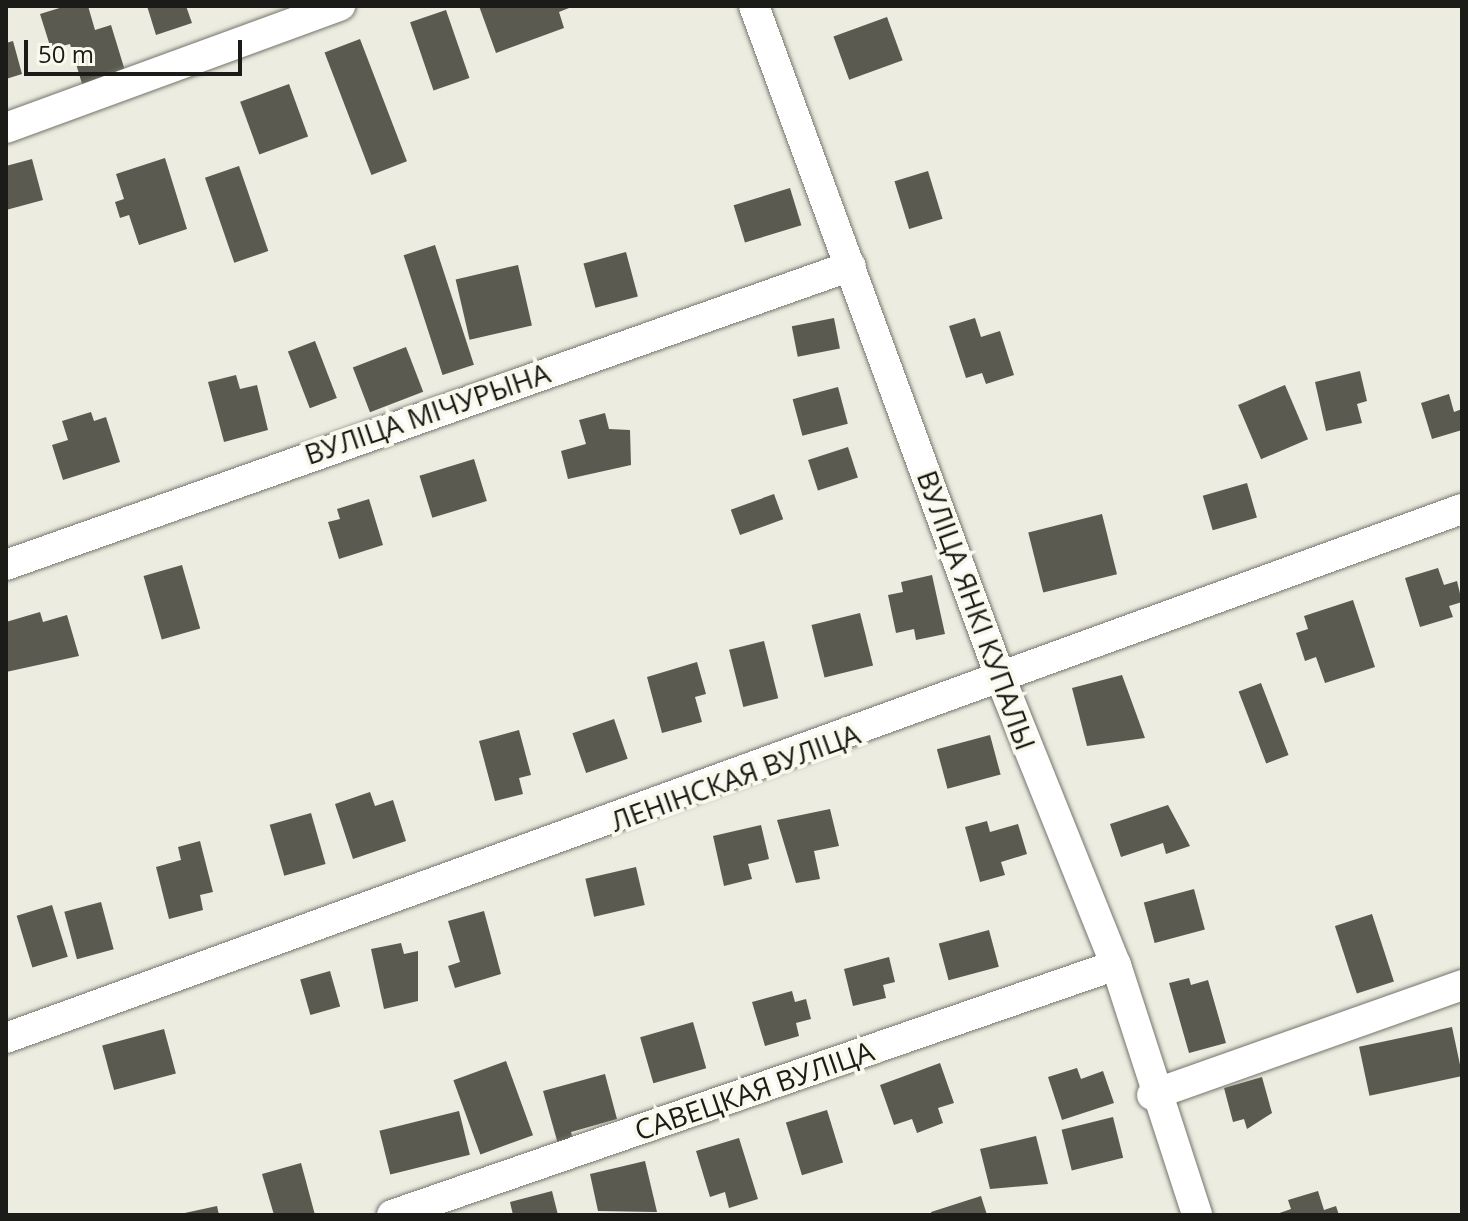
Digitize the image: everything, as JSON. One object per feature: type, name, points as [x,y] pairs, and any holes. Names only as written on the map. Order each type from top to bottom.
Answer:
[{"type":"street","points":[[6,128],[340,6]]},
{"type":"street","name":"ВУЛІЦА ЯНКІ КУПАЛЫ","points":[[754,6],[1002,682],[1116,965],[1152,1095],[1197,1215]]},
{"type":"street","name":"ВУЛІЦА МІЧУРЫНА","points":[[6,565],[851,266]]},
{"type":"street","name":"ЛЕНІНСКАЯ ВУЛІЦА","points":[[6,1038],[1002,682],[1462,509]]},
{"type":"street","name":"САВЕЦКАЯ ВУЛІЦА","points":[[392,1215],[1116,965]]},
{"type":"street","points":[[1152,1095],[1462,985]]},
{"type":"building","points":[[66,6],[88,6],[95,30],[111,25],[126,74],[83,87],[70,44],[51,49],[40,14]]},
{"type":"building","points":[[147,6],[186,6],[192,23],[156,35]]},
{"type":"building","points":[[479,6],[574,6],[559,12],[564,28],[496,53]]},
{"type":"building","points":[[446,10],[469,78],[434,90],[410,22]]},
{"type":"building","points":[[887,17],[903,60],[849,80],[833,36]]},
{"type":"building","points":[[360,39],[407,161],[371,175],[325,53]]},
{"type":"building","points":[[13,41],[22,74],[6,79],[6,43]]},
{"type":"building","points":[[289,84],[308,137],[259,154],[240,102]]},
{"type":"building","points":[[165,158],[187,229],[139,245],[129,215],[120,218],[115,202],[124,199],[116,174]]},
{"type":"building","points":[[32,159],[43,200],[6,210],[6,166]]},
{"type":"building","points":[[239,166],[268,251],[234,263],[205,178]]},
{"type":"building","points":[[928,171],[943,219],[909,229],[895,181]]},
{"type":"building","points":[[790,188],[801,225],[745,243],[734,205]]},
{"type":"building","points":[[435,245],[474,365],[443,375],[404,255]]},
{"type":"building","points":[[626,252],[638,296],[595,308],[583,263]]},
{"type":"building","points":[[518,265],[532,325],[470,340],[456,279]]},
{"type":"building","points":[[834,318],[840,348],[798,357],[792,326]]},
{"type":"building","points":[[975,318],[981,337],[1000,331],[1014,375],[986,384],[982,373],[966,378],[949,326]]},
{"type":"building","points":[[315,341],[337,398],[310,408],[288,351]]},
{"type":"building","points":[[406,347],[423,392],[370,412],[353,367]]},
{"type":"building","points":[[1360,371],[1367,401],[1357,404],[1362,423],[1326,431],[1315,382]]},
{"type":"building","points":[[236,375],[240,389],[257,385],[268,430],[224,442],[208,382]]},
{"type":"building","points":[[1285,385],[1308,439],[1261,459],[1238,405]]},
{"type":"building","points":[[838,387],[848,424],[802,436],[793,399]]},
{"type":"building","points":[[1449,394],[1454,412],[1462,409],[1462,430],[1432,439],[1421,403]]},
{"type":"building","points":[[91,412],[94,421],[106,417],[120,462],[63,480],[52,445],[68,440],[62,421]]},
{"type":"building","points":[[605,413],[609,429],[630,430],[631,465],[568,479],[561,451],[586,444],[579,420]]},
{"type":"building","points":[[848,447],[858,477],[818,490],[808,460]]},
{"type":"building","points":[[474,459],[487,501],[432,518],[419,476]]},
{"type":"building","points":[[1247,483],[1257,518],[1213,530],[1203,496]]},
{"type":"building","points":[[774,494],[783,519],[740,535],[731,510]]},
{"type":"building","points":[[369,499],[383,545],[339,559],[328,522],[340,519],[337,509]]},
{"type":"building","points":[[1102,514],[1117,574],[1043,593],[1028,532]]},
{"type":"building","points":[[182,565],[200,628],[162,639],[144,576]]},
{"type":"building","points":[[1438,568],[1444,585],[1457,581],[1462,602],[1449,606],[1453,617],[1420,627],[1405,578]]},
{"type":"building","points":[[932,575],[945,634],[916,640],[914,629],[896,633],[888,595],[903,592],[901,582]]},
{"type":"building","points":[[1353,600],[1375,667],[1325,683],[1316,657],[1305,661],[1296,633],[1308,629],[1304,616]]},
{"type":"building","points":[[40,612],[43,622],[67,615],[79,656],[6,672],[6,622]]},
{"type":"building","points":[[860,613],[873,665],[825,677],[811,625]]},
{"type":"building","points":[[764,641],[778,698],[743,707],[729,650]]},
{"type":"building","points":[[697,662],[706,694],[695,697],[702,722],[662,733],[647,677]]},
{"type":"building","points":[[1122,675],[1145,738],[1087,746],[1072,688]]},
{"type":"building","points":[[1261,683],[1289,755],[1266,763],[1239,692]]},
{"type":"building","points":[[614,719],[628,759],[586,773],[572,733]]},
{"type":"building","points":[[519,730],[531,775],[519,778],[523,794],[495,801],[479,741]]},
{"type":"building","points":[[990,735],[1001,775],[947,789],[937,749]]},
{"type":"building","points":[[370,792],[375,806],[393,800],[406,841],[353,859],[335,804]]},
{"type":"building","points":[[1168,805],[1190,846],[1166,854],[1163,843],[1121,857],[1110,824]]},
{"type":"building","points":[[830,809],[839,846],[814,851],[820,879],[796,883],[777,820]]},
{"type":"building","points":[[311,813],[326,864],[284,876],[270,825]]},
{"type":"building","points":[[987,821],[990,832],[1018,824],[1027,854],[1001,862],[1005,875],[980,882],[965,827]]},
{"type":"building","points":[[761,825],[769,859],[748,864],[752,879],[724,886],[713,836]]},
{"type":"building","points":[[200,841],[213,892],[200,895],[203,910],[169,919],[156,867],[181,860],[178,847]]},
{"type":"building","points":[[636,867],[645,905],[594,917],[585,879]]},
{"type":"building","points":[[1194,889],[1205,930],[1155,943],[1144,902]]},
{"type":"building","points":[[101,902],[114,949],[77,959],[64,912]]},
{"type":"building","points":[[52,905],[68,957],[32,967],[17,916]]},
{"type":"building","points":[[484,911],[501,974],[455,988],[448,966],[460,962],[448,921]]},
{"type":"building","points":[[1372,914],[1394,982],[1357,994],[1335,926]]},
{"type":"building","points":[[989,930],[999,967],[949,980],[939,943]]},
{"type":"building","points":[[401,943],[404,954],[418,951],[418,1001],[384,1009],[371,949]]},
{"type":"building","points":[[889,957],[895,982],[883,985],[886,998],[853,1006],[844,969]]},
{"type":"building","points":[[330,971],[340,1007],[310,1015],[300,980]]},
{"type":"building","points":[[1189,978],[1191,985],[1208,980],[1226,1043],[1189,1053],[1169,983]]},
{"type":"building","points":[[792,991],[795,1002],[806,999],[811,1019],[796,1023],[799,1036],[765,1046],[752,1002]]},
{"type":"building","points":[[693,1022],[706,1068],[653,1083],[640,1037]]},
{"type":"building","points":[[1452,1027],[1462,1076],[1369,1096],[1359,1047]]},
{"type":"building","points":[[164,1029],[176,1073],[114,1090],[102,1046]]},
{"type":"building","points":[[506,1061],[533,1135],[480,1154],[453,1080]]},
{"type":"building","points":[[940,1063],[954,1103],[938,1108],[943,1123],[917,1133],[912,1119],[894,1125],[880,1085]]},
{"type":"building","points":[[1077,1068],[1081,1079],[1103,1071],[1114,1103],[1062,1120],[1048,1077]]},
{"type":"building","points":[[605,1074],[617,1119],[571,1132],[573,1140],[558,1144],[543,1091]]},
{"type":"building","points":[[1262,1077],[1272,1113],[1247,1129],[1244,1119],[1233,1122],[1224,1088]]},
{"type":"building","points":[[827,1110],[843,1163],[802,1175],[786,1123]]},
{"type":"building","points":[[459,1111],[470,1155],[390,1175],[379,1131]]},
{"type":"building","points":[[1113,1117],[1123,1158],[1072,1171],[1062,1130]]},
{"type":"building","points":[[1036,1136],[1048,1184],[990,1189],[980,1149]]},
{"type":"building","points":[[739,1138],[758,1199],[729,1208],[725,1192],[710,1197],[696,1151]]},
{"type":"building","points":[[645,1161],[657,1212],[598,1211],[590,1174]]},
{"type":"building","points":[[301,1163],[315,1215],[274,1215],[262,1174]]},
{"type":"building","points":[[552,1191],[558,1215],[513,1215],[510,1202]]},
{"type":"building","points":[[1318,1191],[1324,1210],[1336,1206],[1339,1215],[1274,1215],[1291,1209],[1288,1200]]},
{"type":"building","points":[[981,1196],[987,1215],[932,1215],[931,1212]]},
{"type":"building","points":[[217,1206],[219,1215],[180,1215],[180,1214]]}]
